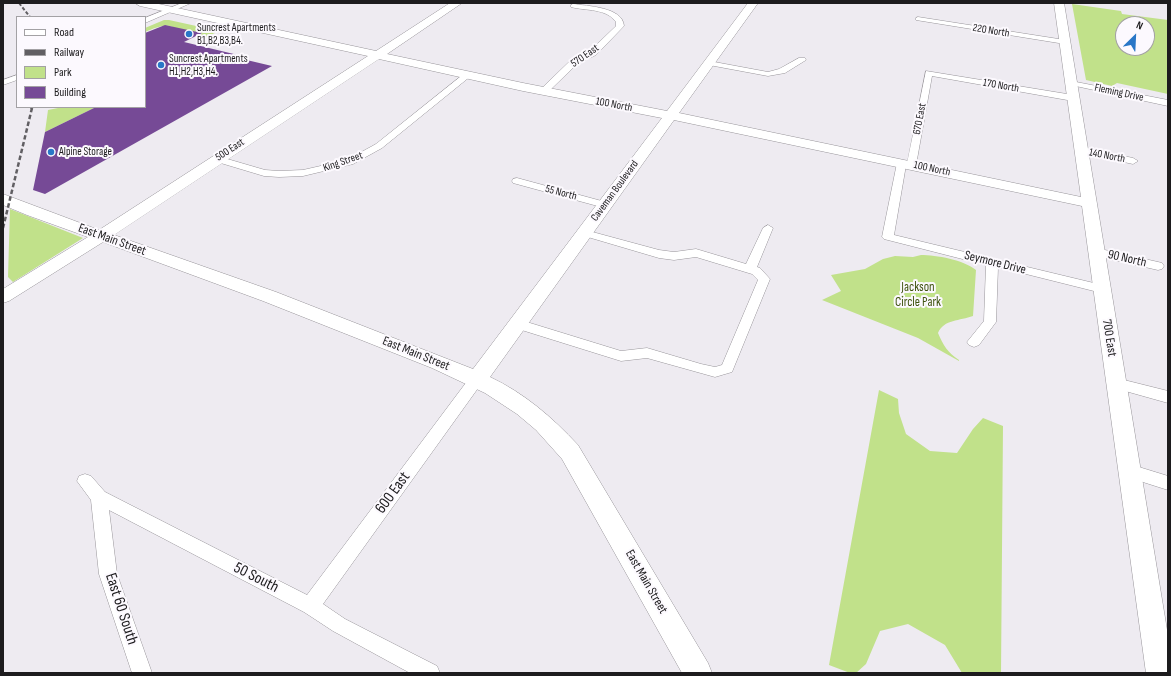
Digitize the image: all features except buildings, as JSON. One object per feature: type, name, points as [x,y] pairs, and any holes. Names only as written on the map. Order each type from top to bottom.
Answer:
[{"type":"street","name":"100 North","points":[[140,3],[468,75],[688,118],[1089,203]]},
{"type":"street","points":[[146,22],[188,3]]},
{"type":"street","name":"500 East","points":[[3,297],[101,236],[457,3]]},
{"type":"street","name":"Caveman Boulevard","points":[[476,380],[753,3]]},
{"type":"street","name":"700 East","points":[[1059,3],[1160,673]]},
{"type":"street","name":"570 East","points":[[544,91],[574,62],[596,50],[620,26],[618,19],[606,12],[575,4]]},
{"type":"street","name":"220 North","points":[[918,20],[1065,42]]},
{"type":"street","points":[[709,63],[768,74],[782,71],[802,60]]},
{"type":"street","name":"170 North","points":[[929,73],[1072,90]]},
{"type":"street","name":"670 East","points":[[888,237],[929,73]]},
{"type":"street","name":"King Street","points":[[217,159],[264,173],[279,174],[311,172],[350,162],[379,146],[468,75]]},
{"type":"street","points":[[3,83],[16,77]]},
{"type":"street","name":"Fleming Drive","points":[[1072,90],[1168,103]]},
{"type":"street","name":"140 North","points":[[1081,150],[1133,161]]},
{"type":"street","name":"55 North","points":[[517,181],[605,205]]},
{"type":"street","name":"East Main Street","points":[[3,199],[33,212],[309,312],[476,380],[493,388],[536,417],[553,431],[570,452],[698,673]]},
{"type":"street","points":[[753,270],[768,228]]},
{"type":"street","points":[[517,324],[621,356],[647,352],[715,372],[727,368],[764,279],[753,270],[696,253],[674,256],[659,254],[585,232]]},
{"type":"street","name":"Seymore Drive","points":[[888,237],[1102,289]]},
{"type":"street","name":"90 North","points":[[1096,252],[1158,266]]},
{"type":"street","points":[[974,342],[990,322],[992,262]]},
{"type":"street","name":"600 East","points":[[310,606],[476,380]]},
{"type":"street","points":[[1116,383],[1168,397]]},
{"type":"street","points":[[1129,470],[1168,482]]},
{"type":"street","name":"50 South","points":[[85,481],[99,497],[310,606],[338,625],[430,673]]},
{"type":"street","name":"East 60 South","points":[[99,497],[108,574],[142,673]]},
{"type":"green space","points":[[1072,4],[1121,11],[1122,14],[1137,16],[1115,16],[1115,56],[1155,56],[1155,18],[1168,20],[1168,94],[1117,83],[1112,86],[1086,80]]},
{"type":"green space","points":[[164,20],[169,20],[219,31],[204,38],[197,37],[202,33],[188,30],[182,33],[178,29],[169,26],[155,28],[146,32],[146,28]]},
{"type":"green space","points":[[58,108],[94,108],[45,132],[48,110]]},
{"type":"green space","points":[[10,209],[83,238],[13,282],[8,277]]},
{"type":"green space","name":"Jackson Circle Park","points":[[921,255],[950,259],[964,263],[976,270],[973,316],[948,323],[941,328],[938,333],[946,348],[959,361],[918,338],[822,300],[841,291],[831,275],[865,269],[883,259],[895,256],[913,257]]},
{"type":"green space","points":[[879,390],[898,399],[899,413],[906,434],[930,451],[957,453],[973,429],[983,418],[1003,426],[1001,673],[962,673],[945,645],[908,624],[880,631],[866,664],[856,673],[850,673],[829,665]]},
{"type":"railway","points":[[19,3],[29,16]]},
{"type":"railway","points":[[3,228],[32,108]]},
{"type":"place","name":"Suncrest Apartments B1,B2,B3,B4.","points":[[189,34]]},
{"type":"place","name":"Suncrest Apartments H1,H2,H3,H4.","points":[[161,65]]},
{"type":"place","name":"Alpine Storage","points":[[51,152]]}]
